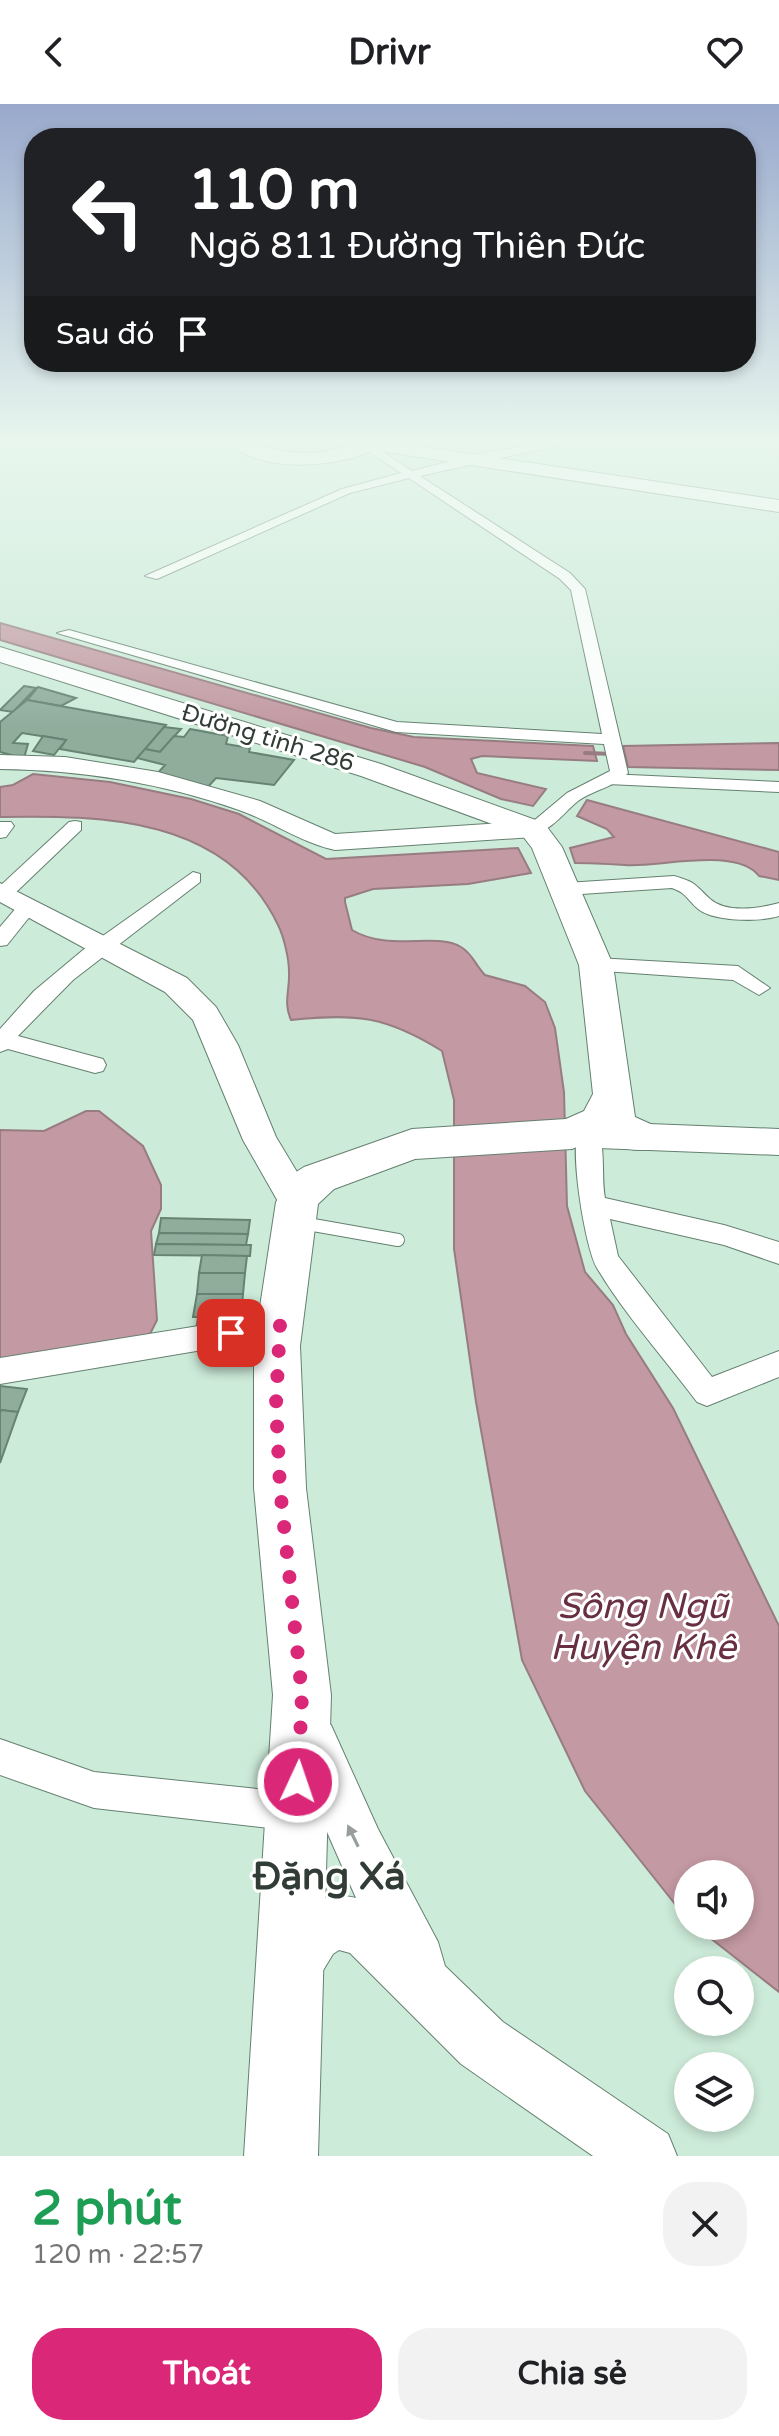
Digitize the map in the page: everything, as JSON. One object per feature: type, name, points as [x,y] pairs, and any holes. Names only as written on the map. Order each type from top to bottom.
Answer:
[{"type":"main road","name":"Đường tỉnh 286","points":[[0,654],[382,773],[533,829]]},
{"type":"main road","points":[[533,829],[547,847],[596,965],[608,1038],[612,1095],[619,1126],[641,1137]]},
{"type":"main road","points":[[281,2156],[302,1695],[280,1488],[276,1404],[280,1325],[295,1212],[308,1185],[334,1170],[412,1144],[580,1135],[598,1121],[612,1095]]},
{"type":"street","points":[[152,576],[242,537]]},
{"type":"street","points":[[0,762],[67,762],[123,769],[237,801],[312,836],[335,842],[533,829],[548,821],[573,797],[614,775],[613,743],[578,589],[565,576],[506,537]]},
{"type":"street","points":[[64,633],[396,727],[613,743]]},
{"type":"street","points":[[0,940],[11,896],[75,826]]},
{"type":"street","points":[[95,1065],[1,1042],[23,1014],[101,946],[193,878]]},
{"type":"street","points":[[566,889],[674,882],[694,889],[704,904],[713,908],[758,916],[779,909]]},
{"type":"street","points":[[11,896],[176,985],[205,1014],[222,1045],[260,1140],[295,1212]]},
{"type":"street","points":[[596,965],[738,973],[759,988]]},
{"type":"street","points":[[779,1142],[580,1135],[606,1260],[707,1393],[779,1364]]},
{"type":"street","points":[[593,1205],[724,1235],[779,1253]]},
{"type":"street","points":[[0,1371],[280,1325]]},
{"type":"street","points":[[302,1695],[313,1744],[327,1781],[394,1920],[443,2003]]},
{"type":"street","points":[[0,1757],[94,1790],[296,1812]]},
{"type":"street","points":[[290,1976],[313,1934],[330,1924],[353,1924],[375,1936],[482,2043],[646,2156]]},
{"type":"lane","points":[[614,775],[779,787]]},
{"type":"lane","points":[[295,1212],[325,1225],[398,1240]]},
{"type":"water","points":[[0,623],[371,728],[414,737],[593,746],[597,761],[482,756],[471,759],[477,773],[546,789],[533,806],[501,799],[425,767],[0,640]]},
{"type":"water","points":[[779,743],[779,770],[628,767],[623,746]]},
{"type":"water","name":"Sông Ngũ Huyện Khê","points":[[33,774],[110,782],[191,799],[239,814],[326,859],[518,848],[531,873],[468,884],[373,889],[345,898],[345,902],[352,930],[381,940],[451,943],[468,953],[485,975],[525,986],[545,1002],[555,1028],[564,1092],[567,1206],[585,1272],[613,1305],[626,1334],[673,1408],[779,1626],[779,1992],[754,1972],[754,1956],[733,1956],[713,1940],[754,1940],[754,1860],[674,1860],[674,1903],[585,1791],[522,1660],[476,1402],[454,1249],[454,1100],[442,1051],[404,1030],[370,1020],[334,1017],[291,1020],[287,1002],[288,961],[280,930],[256,889],[228,862],[195,843],[158,830],[120,822],[0,817],[0,787],[13,785]]},
{"type":"water","points":[[587,800],[779,852],[779,880],[759,876],[748,867],[733,862],[715,860],[639,865],[575,863],[570,848],[614,837],[607,829],[577,816]]},
{"type":"water","points":[[86,1111],[99,1111],[143,1146],[161,1185],[161,1209],[151,1231],[157,1320],[150,1334],[138,1341],[0,1365],[0,1130],[44,1131]]},
{"type":"building","points":[[24,686],[36,688],[13,712],[0,710]]},
{"type":"building","points":[[38,687],[76,698],[61,706],[27,700]]},
{"type":"building","points":[[27,700],[166,725],[134,762],[60,749],[66,740],[22,733],[13,743],[28,744],[24,758],[10,757],[0,752],[0,722]]},
{"type":"building","points":[[164,727],[181,729],[160,752],[145,749]]},
{"type":"building","points":[[190,729],[228,736],[226,744],[250,748],[249,752],[294,760],[274,785],[216,778],[208,787],[157,774],[165,765],[137,758],[145,749],[160,752],[174,736],[184,737]]},
{"type":"building","points":[[43,736],[66,740],[54,755],[33,751]]},
{"type":"building","points":[[161,1218],[250,1220],[248,1234],[159,1233]]},
{"type":"building","points":[[159,1233],[248,1234],[246,1245],[156,1244]]},
{"type":"building","points":[[156,1244],[251,1245],[250,1256],[154,1255]]},
{"type":"building","points":[[202,1255],[247,1256],[245,1273],[199,1273]]},
{"type":"building","points":[[199,1273],[245,1273],[243,1294],[197,1294]]},
{"type":"building","points":[[197,1294],[243,1294],[241,1317],[193,1317]]},
{"type":"building","points":[[198,1317],[241,1317],[240,1330],[196,1331]]},
{"type":"building","points":[[0,1386],[27,1389],[18,1412],[0,1410]]},
{"type":"building","points":[[1,1410],[18,1412],[0,1463],[0,1413]]},
{"type":"waterway","points":[[585,753],[613,754]]},
{"type":"district","name":"Đặng Xá","points":[[329,1877]]},
{"type":"route","points":[[231,1333],[280,1325],[276,1404],[280,1488],[302,1695],[298,1782]]}]
